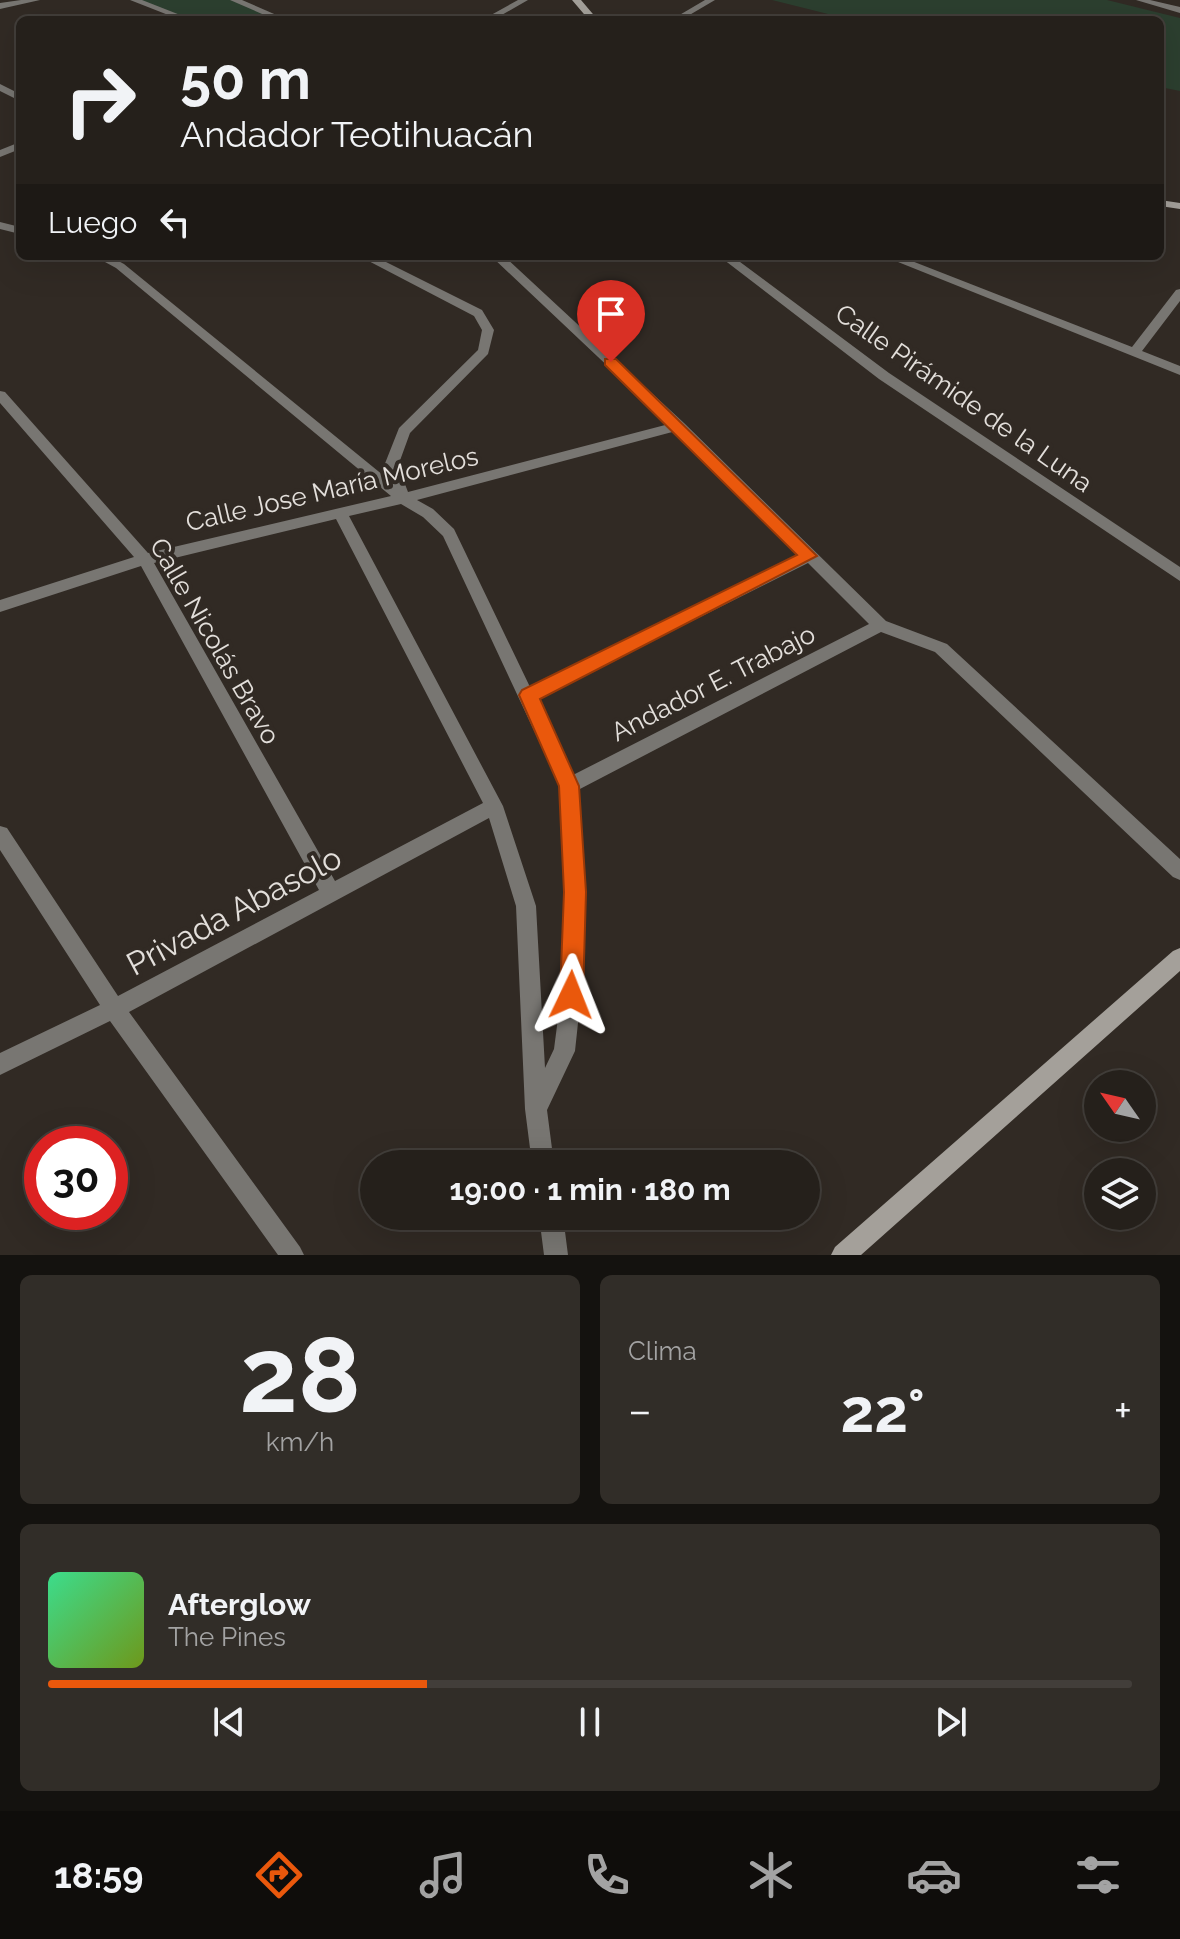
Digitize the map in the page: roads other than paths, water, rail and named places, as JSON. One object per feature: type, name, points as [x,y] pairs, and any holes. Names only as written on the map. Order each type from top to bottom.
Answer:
[{"type":"street","points":[[0,6],[36,0]]},
{"type":"street","points":[[134,0],[178,16]]},
{"type":"street","points":[[234,0],[274,16]]},
{"type":"street","points":[[494,16],[524,0]]},
{"type":"street","points":[[576,0],[590,16]]},
{"type":"street","points":[[682,16],[711,0]]},
{"type":"street","points":[[1140,0],[1180,10]]},
{"type":"street","points":[[108,260],[120,266],[403,499],[428,513],[449,533],[529,695],[569,786],[575,892],[571,995],[564,1051],[536,1109]]},
{"type":"street","points":[[373,260],[478,313],[490,335],[484,351],[404,431],[391,466],[403,499]]},
{"type":"street","points":[[501,260],[679,426],[880,625],[941,648],[1127,818],[1180,871]]},
{"type":"street","name":"Calle Pirámide de la Luna","points":[[730,260],[884,376],[1180,575]]},
{"type":"street","points":[[904,260],[1180,371]]},
{"type":"street","points":[[1135,352],[1180,293]]},
{"type":"street","name":"Calle Nicolás Bravo","points":[[0,395],[144,558],[331,893]]},
{"type":"street","name":"Calle Jose María Morelos","points":[[0,606],[59,583],[144,558],[403,499],[679,426]]},
{"type":"street","points":[[340,513],[494,806],[526,906],[536,1109],[541,1150]]},
{"type":"street","points":[[529,695],[809,556]]},
{"type":"street","name":"Andador E. Trabajo","points":[[569,786],[880,625]]},
{"type":"street","name":"Privada Abasolo","points":[[0,1064],[114,1009],[494,806]]},
{"type":"street","points":[[0,834],[114,1009],[292,1255]]},
{"type":"street","points":[[843,1255],[1180,958]]},
{"type":"street","points":[[553,1230],[556,1255]]}]
